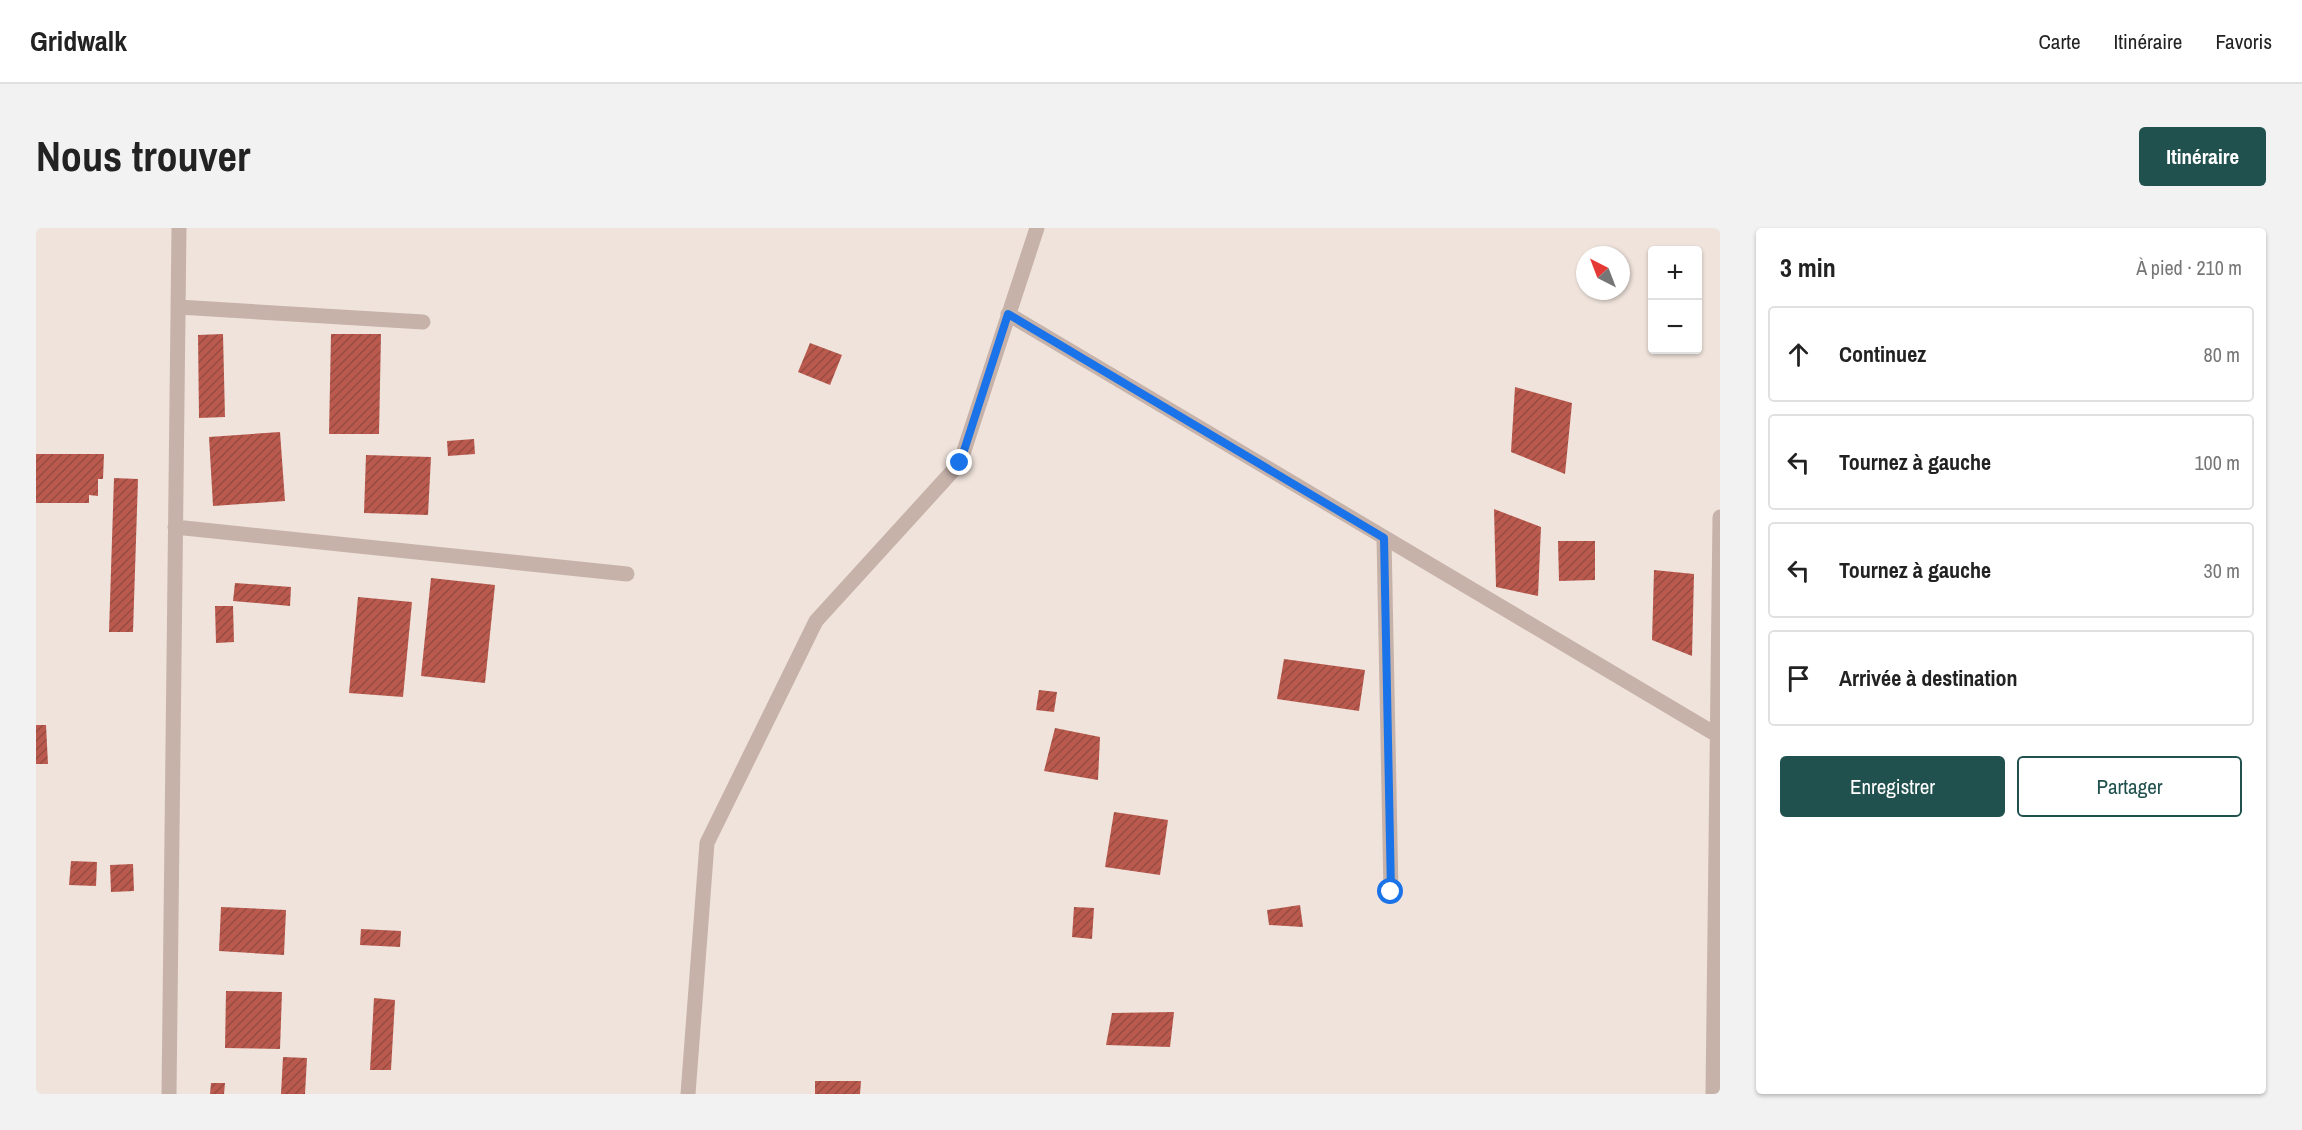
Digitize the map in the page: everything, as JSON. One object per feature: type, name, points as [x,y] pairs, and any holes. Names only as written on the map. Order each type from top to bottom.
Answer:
[{"type":"street","points":[[169,1094],[179,228]]},
{"type":"street","points":[[688,1094],[706,843],[816,621],[960,463],[1037,228]]},
{"type":"street","points":[[178,307],[423,322]]},
{"type":"street","points":[[1008,314],[1717,735]]},
{"type":"street","points":[[1713,1094],[1720,517]]},
{"type":"street","points":[[175,527],[627,574]]},
{"type":"street","points":[[1384,538],[1391,892]]},
{"type":"building","points":[[223,334],[225,417],[199,418],[198,335]]},
{"type":"building","points":[[331,334],[381,334],[379,434],[329,434]]},
{"type":"building","points":[[810,343],[842,355],[830,385],[798,372]]},
{"type":"building","points":[[1515,387],[1572,403],[1565,474],[1511,452]]},
{"type":"building","points":[[280,432],[285,501],[213,506],[209,437]]},
{"type":"building","points":[[474,439],[475,454],[448,456],[447,441]]},
{"type":"building","points":[[36,454],[104,454],[103,479],[98,479],[98,496],[89,495],[89,503],[36,503]]},
{"type":"building","points":[[366,455],[431,457],[428,515],[364,513]]},
{"type":"building","points":[[114,478],[138,479],[133,632],[109,632]]},
{"type":"building","points":[[1494,509],[1541,527],[1538,596],[1496,587]]},
{"type":"building","points":[[1558,541],[1595,541],[1595,580],[1559,581]]},
{"type":"building","points":[[1654,570],[1694,574],[1692,656],[1652,640]]},
{"type":"building","points":[[431,578],[495,585],[485,683],[421,676]]},
{"type":"building","points":[[235,583],[291,587],[290,606],[233,601]]},
{"type":"building","points":[[358,597],[412,602],[403,697],[349,693]]},
{"type":"building","points":[[215,606],[233,606],[234,642],[216,643]]},
{"type":"building","points":[[1284,659],[1365,670],[1359,711],[1277,699]]},
{"type":"building","points":[[1039,690],[1057,692],[1054,712],[1036,710]]},
{"type":"building","points":[[36,725],[46,725],[48,764],[36,764]]},
{"type":"building","points":[[1055,728],[1100,737],[1098,780],[1044,771]]},
{"type":"building","points":[[1114,812],[1168,820],[1160,875],[1105,867]]},
{"type":"building","points":[[71,861],[97,862],[96,886],[69,885]]},
{"type":"building","points":[[133,864],[134,891],[111,892],[110,865]]},
{"type":"building","points":[[1300,905],[1303,927],[1269,925],[1267,910]]},
{"type":"building","points":[[221,907],[286,910],[284,955],[219,951]]},
{"type":"building","points":[[1074,907],[1094,908],[1092,939],[1072,937]]},
{"type":"building","points":[[361,929],[401,931],[400,947],[360,945]]},
{"type":"building","points":[[226,991],[282,992],[280,1049],[225,1048]]},
{"type":"building","points":[[374,998],[395,1000],[391,1070],[370,1070]]},
{"type":"building","points":[[1174,1012],[1170,1047],[1106,1045],[1112,1013]]},
{"type":"building","points":[[283,1057],[307,1058],[305,1094],[281,1094]]},
{"type":"building","points":[[815,1081],[861,1081],[860,1094],[815,1094]]},
{"type":"building","points":[[211,1083],[225,1083],[224,1094],[210,1094]]},
{"type":"route","points":[[960,463],[1008,314],[1384,538],[1391,892]]}]
